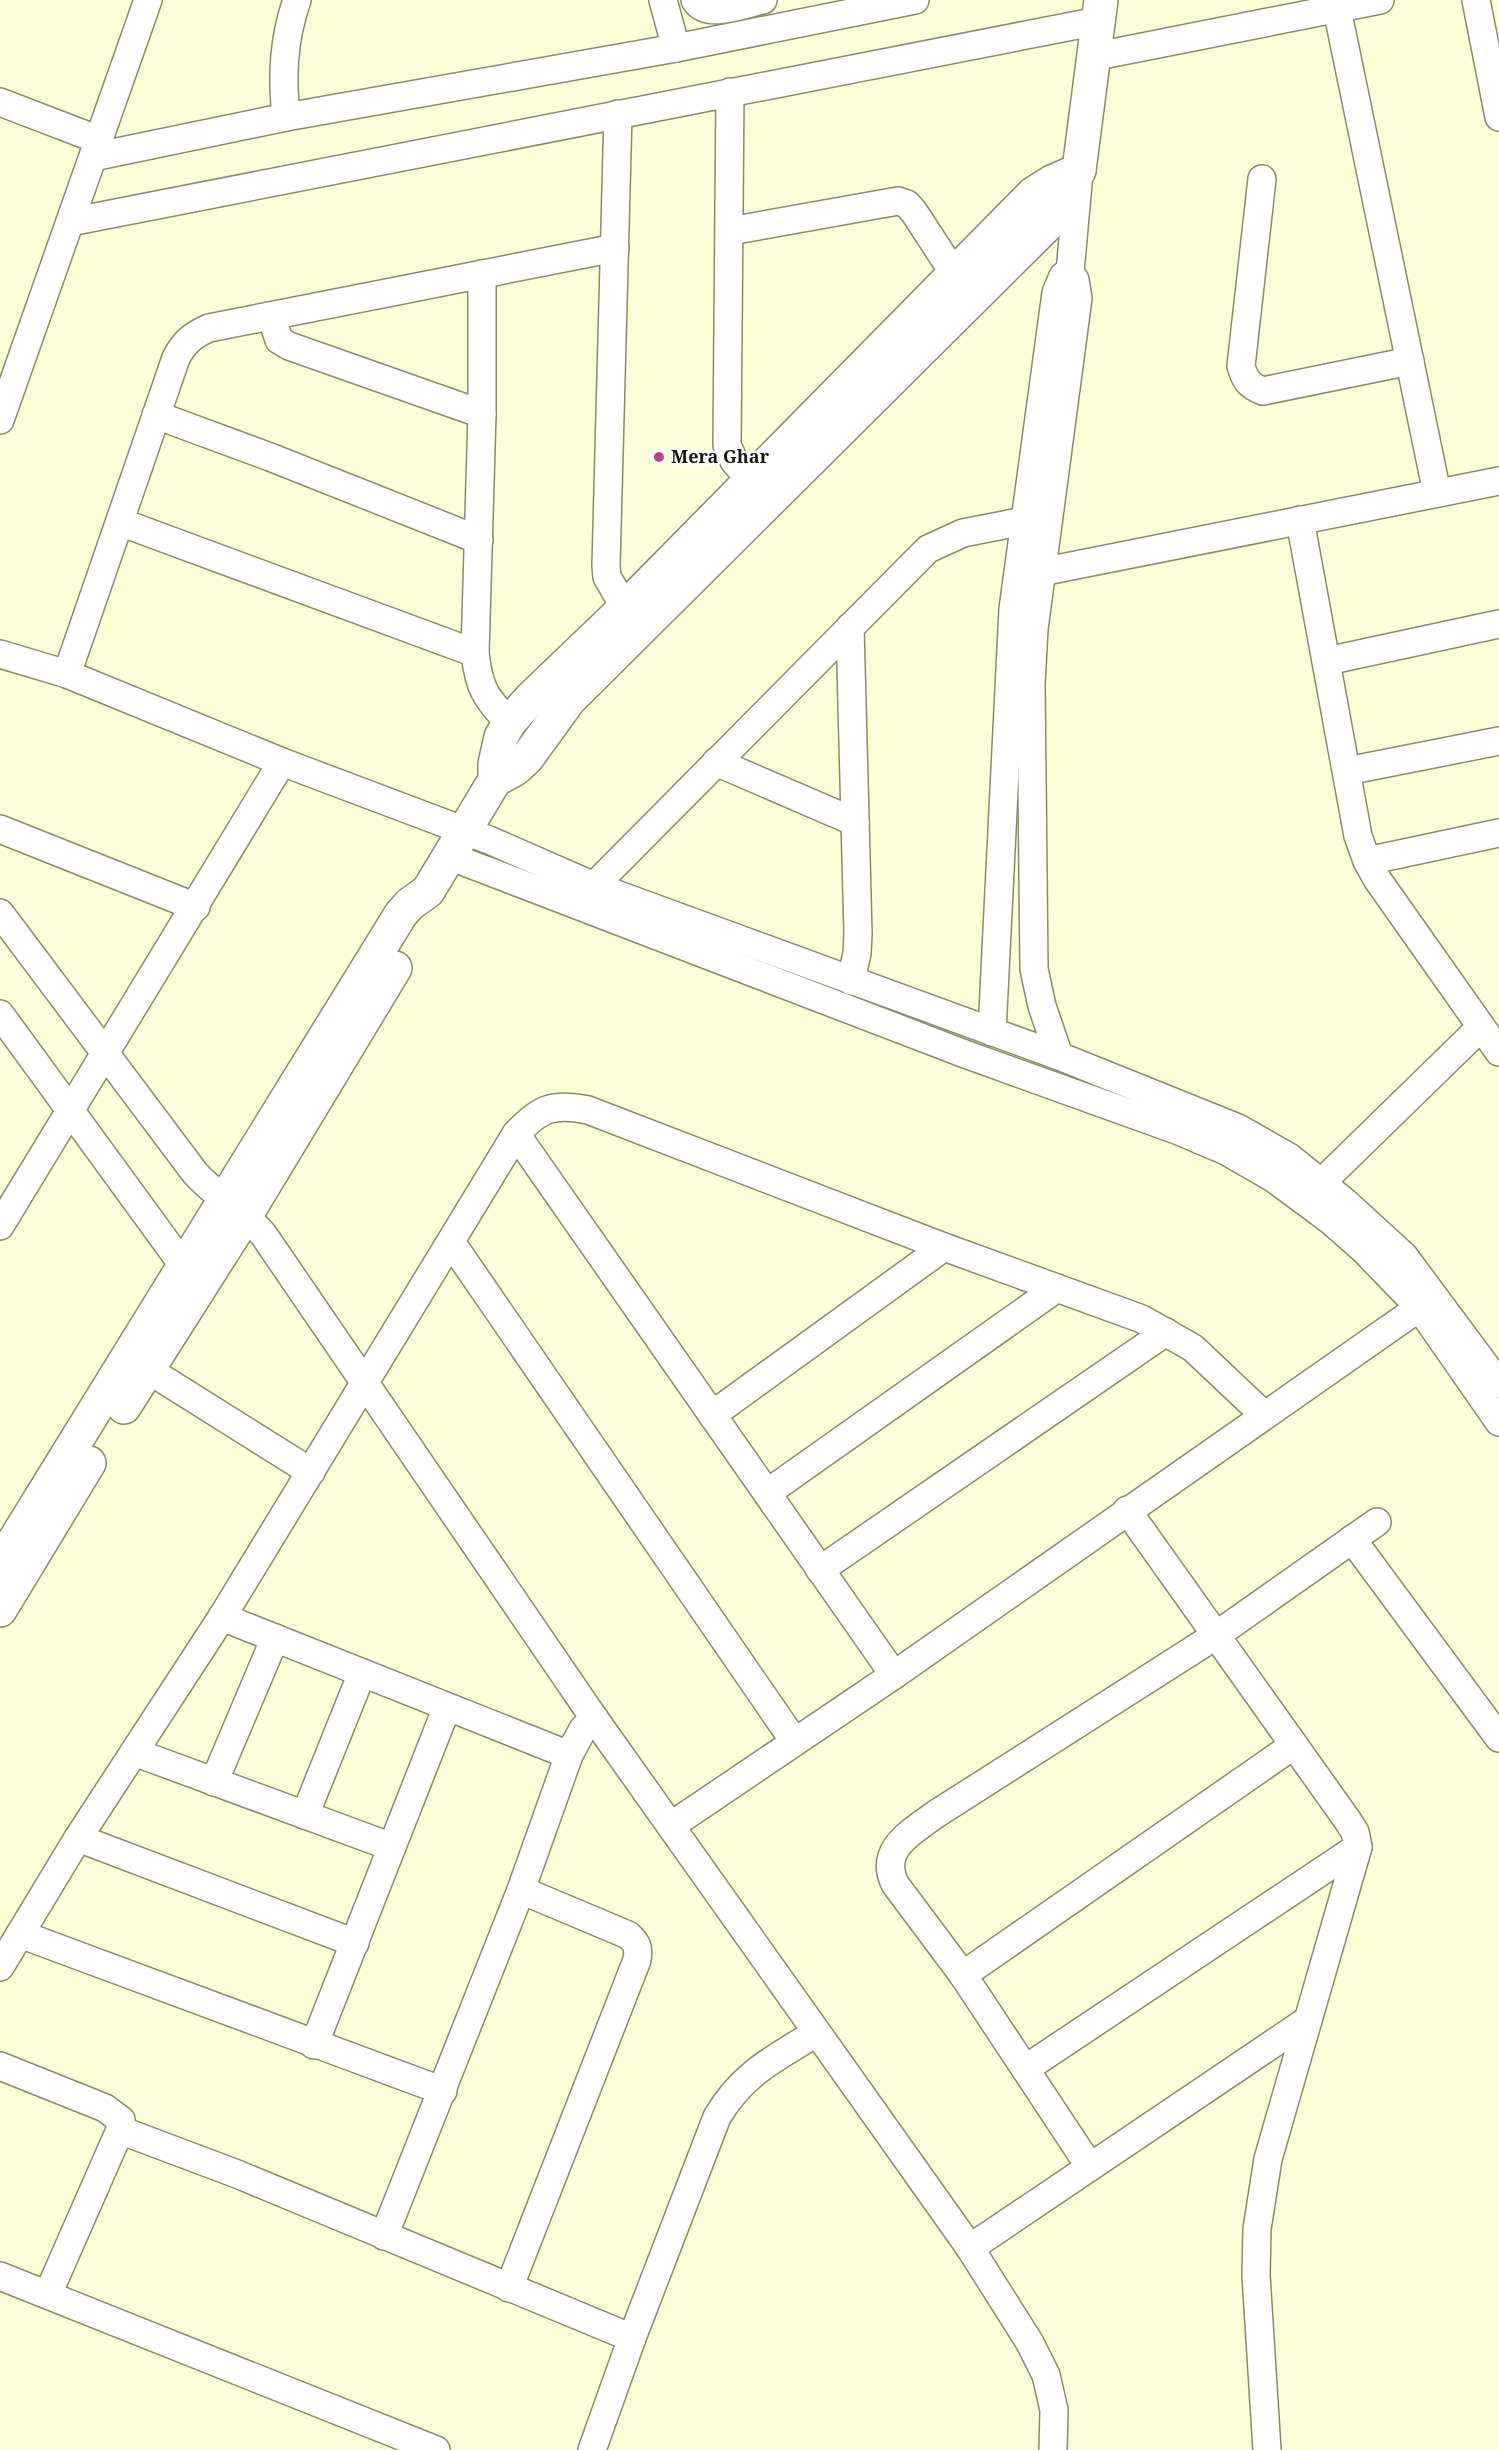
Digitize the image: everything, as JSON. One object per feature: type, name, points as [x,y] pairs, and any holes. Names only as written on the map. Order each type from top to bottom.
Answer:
[{"type":"main road","points":[[495,780],[527,758],[569,700],[1061,212],[1079,171],[1099,10]]},
{"type":"main road","points":[[0,1610],[138,1363],[235,1207],[423,922],[428,908],[428,891],[495,780],[497,750],[509,723],[1033,194],[1052,182],[1079,171]]},
{"type":"main road","points":[[0,1564],[138,1363]]},
{"type":"street","points":[[0,420],[8,374],[70,222],[148,0]]},
{"type":"street","points":[[286,117],[282,81],[284,53],[297,0]]},
{"type":"street","points":[[663,0],[676,48]]},
{"type":"street","points":[[695,0],[704,9],[713,11],[763,0]]},
{"type":"street","points":[[0,102],[96,148],[676,48],[915,0]]},
{"type":"street","points":[[1476,0],[1499,117]]},
{"type":"street","points":[[1092,57],[1370,1]]},
{"type":"street","points":[[1337,9],[1437,493]]},
{"type":"street","points":[[70,222],[730,92],[1099,10]]},
{"type":"street","points":[[730,92],[727,445],[734,461],[751,481]]},
{"type":"street","points":[[618,114],[606,566],[608,577],[625,608]]},
{"type":"street","points":[[1059,1056],[1042,1006],[1034,969],[1031,684],[1034,629],[1077,298],[1075,280],[1070,272],[1079,171]]},
{"type":"street","points":[[1262,179],[1241,366],[1245,380],[1252,388],[1263,391],[1410,361]]},
{"type":"street","points":[[730,231],[898,201],[907,204],[914,212],[955,275]]},
{"type":"street","points":[[67,675],[176,358],[183,345],[194,334],[209,328],[615,248]]},
{"type":"street","points":[[992,1032],[1013,609],[1056,293],[1063,276],[1070,272]]},
{"type":"street","points":[[483,274],[482,414],[475,652],[482,690],[509,723]]},
{"type":"street","points":[[271,316],[279,340],[289,346],[482,414]]},
{"type":"street","points":[[156,415],[270,457],[478,540]]},
{"type":"street","points":[[1041,572],[1499,481]]},
{"type":"street","points":[[1300,520],[1358,836],[1367,861],[1499,1052]]},
{"type":"street","points":[[594,886],[928,549],[963,533],[1024,521]]},
{"type":"street","points":[[120,522],[475,652]]},
{"type":"street","points":[[1327,661],[1499,624]]},
{"type":"street","points":[[850,627],[858,934],[851,981]]},
{"type":"street","points":[[0,654],[67,675],[282,762],[457,843],[1012,1071],[1179,1131],[1226,1151],[1273,1179],[1331,1221],[1427,1302],[1499,1384]]},
{"type":"street","points":[[1347,771],[1499,741]]},
{"type":"street","points":[[0,1226],[71,1113],[282,762]]},
{"type":"street","points":[[717,762],[855,822]]},
{"type":"street","points":[[0,829],[196,907]]},
{"type":"street","points":[[1367,861],[1499,833]]},
{"type":"street","points":[[457,843],[594,886],[1059,1056],[1238,1128],[1289,1157],[1404,1256],[1427,1302],[1499,1422]]},
{"type":"street","points":[[0,913],[195,1173],[235,1207],[275,1251],[594,1718],[970,2248],[1030,2343],[1046,2375],[1054,2410],[1053,2450]]},
{"type":"street","points":[[0,1014],[71,1113],[193,1274]]},
{"type":"street","points":[[1321,1183],[1481,1027]]},
{"type":"street","points":[[1012,1071],[1021,1042]]},
{"type":"street","points":[[0,1966],[78,1838],[222,1617],[516,1134],[529,1120],[544,1111],[566,1106],[588,1110],[945,1247],[1142,1319],[1194,1348],[1264,1415]]},
{"type":"street","points":[[516,1134],[894,1675]]},
{"type":"street","points":[[451,1242],[794,1741]]},
{"type":"street","points":[[712,1415],[945,1247]]},
{"type":"street","points":[[767,1493],[1057,1288]]},
{"type":"street","points":[[672,1825],[894,1675],[1427,1302]]},
{"type":"street","points":[[820,1570],[1166,1332]]},
{"type":"street","points":[[138,1363],[311,1472]]},
{"type":"street","points":[[1127,1510],[1352,1826],[1358,1847],[1268,2158],[1257,2229],[1258,2319],[1268,2450]]},
{"type":"street","points":[[1090,2167],[963,1975],[895,1884],[890,1873],[889,1862],[898,1845],[936,1814],[1215,1636],[1377,1522]]},
{"type":"street","points":[[1352,1539],[1499,1738]]},
{"type":"street","points":[[222,1617],[569,1755]]},
{"type":"street","points":[[214,1782],[275,1638]]},
{"type":"street","points":[[305,1815],[362,1673]]},
{"type":"street","points":[[315,2045],[447,1707]]},
{"type":"street","points":[[384,2236],[521,1890],[569,1755],[583,1729],[594,1718]]},
{"type":"street","points":[[963,1975],[1294,1745]]},
{"type":"street","points":[[134,1752],[392,1847]]},
{"type":"street","points":[[78,1838],[355,1943]]},
{"type":"street","points":[[1025,2069],[1358,1847]]},
{"type":"street","points":[[509,2288],[639,1950],[636,1942],[628,1935],[521,1890]]},
{"type":"street","points":[[20,1934],[443,2091]]},
{"type":"street","points":[[970,2248],[1308,2020]]},
{"type":"street","points":[[592,2450],[632,2338],[717,2117],[729,2097],[745,2079],[763,2065],[816,2033]]},
{"type":"street","points":[[0,2066],[114,2113],[121,2120],[120,2130],[48,2294]]},
{"type":"street","points":[[120,2130],[237,2174],[632,2338]]},
{"type":"street","points":[[0,2276],[48,2294],[387,2441],[436,2450]]},
{"type":"place","name":"Mera Ghar","points":[[659,457]]}]
